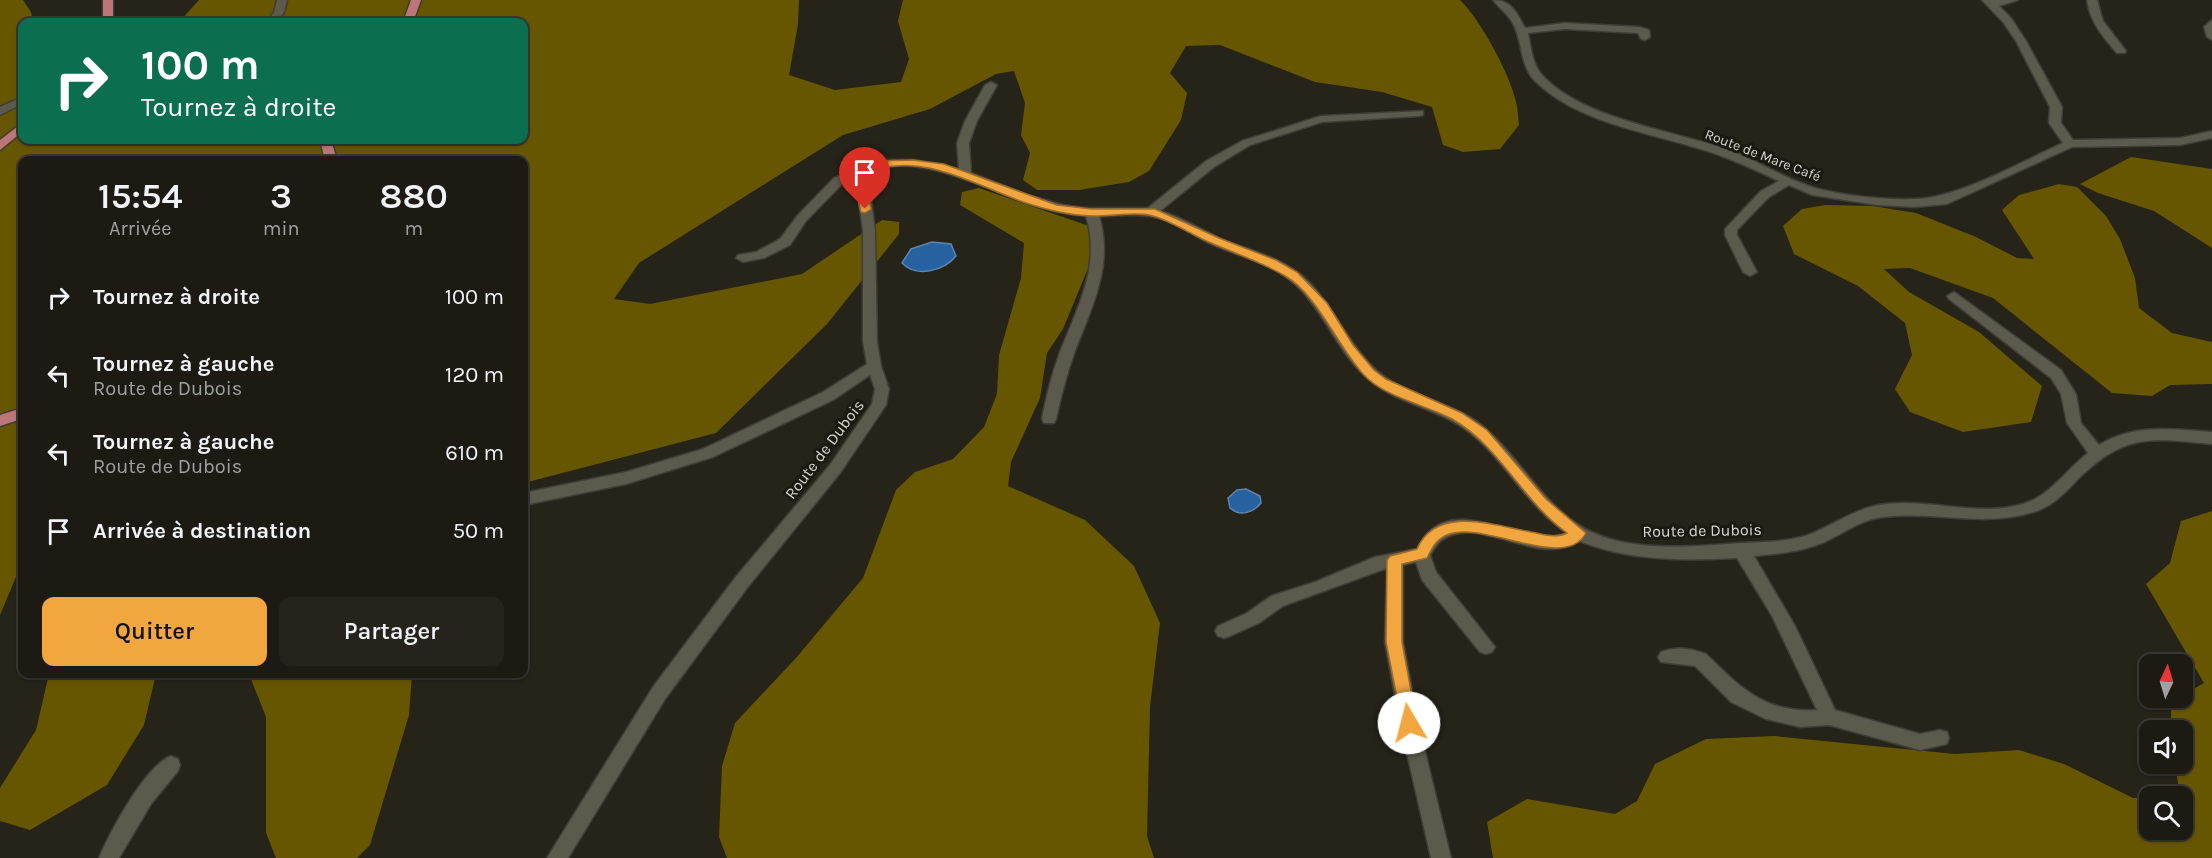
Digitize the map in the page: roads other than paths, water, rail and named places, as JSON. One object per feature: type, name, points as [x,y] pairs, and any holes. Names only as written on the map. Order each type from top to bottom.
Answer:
[{"type":"main road","points":[[108,0],[108,18]]},
{"type":"main road","points":[[411,18],[416,0]]},
{"type":"main road","points":[[0,146],[18,130]]},
{"type":"main road","points":[[0,421],[18,414]]},
{"type":"street","points":[[275,18],[282,0]]},
{"type":"street","name":"Route de Mare Café","points":[[1498,0],[1510,10],[1522,31],[1528,62],[1538,77],[1557,93],[1593,113],[1728,154],[1786,182],[1843,198],[1915,203],[1947,200],[2070,144],[2087,141],[2175,142],[2203,138],[2212,134]]},
{"type":"street","points":[[1990,2],[2013,0]]},
{"type":"street","points":[[2092,0],[2092,7],[2102,30],[2121,51]]},
{"type":"street","points":[[1990,2],[2021,41],[2056,107],[2055,123],[2070,144]]},
{"type":"street","points":[[2212,22],[2209,27],[2212,37]]},
{"type":"street","points":[[1522,31],[1565,26],[1639,30],[1645,32],[1644,37]]},
{"type":"street","points":[[965,174],[963,143],[971,121],[991,85]]},
{"type":"street","points":[[0,112],[18,102]]},
{"type":"street","points":[[1151,212],[1210,164],[1246,143],[1321,119],[1419,113]]},
{"type":"street","name":"Route de Dubois","points":[[557,858],[659,693],[741,583],[835,469],[879,405],[882,389],[873,366],[870,342],[869,231],[862,175],[864,171],[881,164],[913,163],[941,166],[1036,203],[1092,213],[1151,212],[1271,263],[1293,275],[1323,306],[1349,348],[1370,373],[1381,382],[1458,416],[1482,434],[1557,518],[1586,538],[1607,545],[1652,551],[1741,550],[1802,543],[1825,535],[1848,521],[1883,510],[1991,513],[2032,507],[2060,491],[2071,476],[2105,446],[2124,437],[2147,434],[2212,438]]},
{"type":"street","points":[[743,258],[759,255],[785,242],[802,218],[838,180],[864,171]]},
{"type":"street","points":[[1750,272],[1731,235],[1731,229],[1765,194],[1786,182]]},
{"type":"street","points":[[1049,419],[1055,387],[1091,292],[1099,255],[1099,232],[1092,213]]},
{"type":"street","points":[[1954,296],[2056,374],[2071,398],[2075,426],[2097,453]]},
{"type":"street","points":[[528,498],[626,478],[708,453],[828,396],[873,366]]},
{"type":"street","points":[[1486,647],[1428,576],[1422,554],[1427,543],[1436,533],[1455,527],[1480,528],[1553,542],[1567,541],[1579,533]]},
{"type":"street","points":[[1741,550],[1766,584],[1781,611],[1828,717]]},
{"type":"street","points":[[1224,631],[1253,618],[1277,601],[1329,584],[1375,564],[1422,554]]},
{"type":"street","points":[[1395,560],[1394,642],[1409,723],[1441,858]]},
{"type":"street","points":[[1666,657],[1680,655],[1700,659],[1737,696],[1766,711],[1800,719],[1828,717],[1920,742],[1940,738]]},
{"type":"street","points":[[109,858],[139,803],[171,765]]},
{"type":"water","points":[[932,242],[951,244],[956,256],[944,266],[930,271],[908,268],[902,263],[911,249]]},
{"type":"water","points":[[1246,489],[1260,496],[1261,503],[1246,513],[1234,511],[1230,508],[1228,498],[1237,490]]}]
